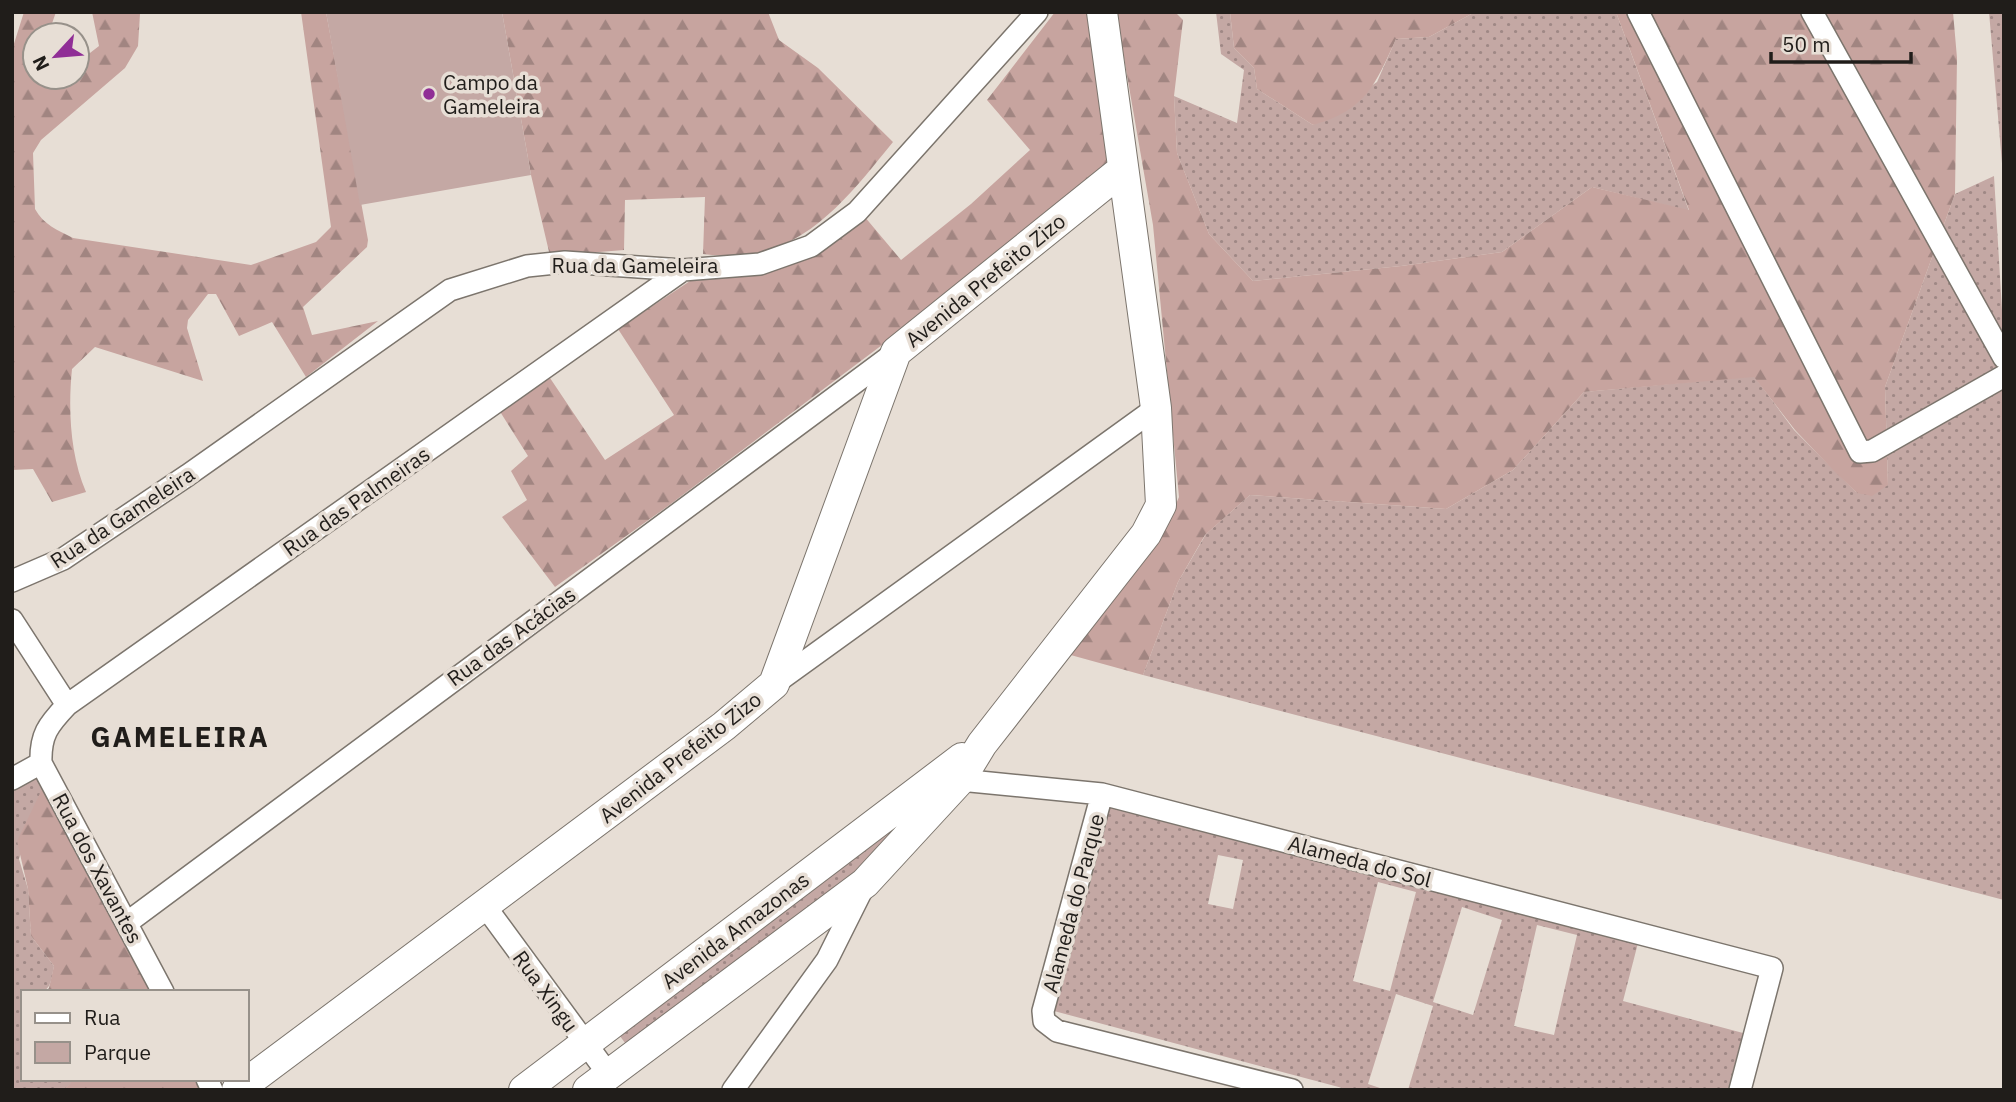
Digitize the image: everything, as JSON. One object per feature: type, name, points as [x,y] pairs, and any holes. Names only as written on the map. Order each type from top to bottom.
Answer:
[{"type":"main road","points":[[953,775],[982,744],[1151,525],[1161,505],[1156,408],[1102,12]]},
{"type":"main road","name":"Avenida Prefeito Zizo","points":[[237,1090],[724,726],[774,684],[896,352],[1122,170]]},
{"type":"main road","name":"Avenida Amazonas","points":[[599,1082],[865,883],[953,775]]},
{"type":"main road","name":"Avenida Amazonas","points":[[524,1090],[953,775]]},
{"type":"street","name":"Rua da Gameleira","points":[[12,581],[63,559],[188,475],[450,290],[527,266],[565,262],[683,270],[760,264],[811,246],[857,212],[1037,12]]},
{"type":"street","points":[[1638,12],[1860,452],[1872,451],[2004,376]]},
{"type":"street","points":[[1812,12],[2004,358]]},
{"type":"street","name":"Rua das Palmeiras","points":[[12,779],[40,752],[46,727],[67,705],[683,270]]},
{"type":"street","name":"Rua das Acácias","points":[[128,922],[896,352]]},
{"type":"street","points":[[774,684],[1156,408]]},
{"type":"street","points":[[12,620],[67,705]]},
{"type":"street","name":"Rua dos Xavantes","points":[[40,752],[162,990]]},
{"type":"street","name":"Alameda do Sol","points":[[953,775],[1102,794],[1772,968],[1740,1090]]},
{"type":"street","name":"Alameda do Parque","points":[[1102,794],[1043,1011],[1044,1021],[1058,1031],[1292,1090]]},
{"type":"street","points":[[733,1090],[827,960],[865,883]]},
{"type":"street","name":"Rua Xingu","points":[[485,906],[586,1045],[599,1082]]},
{"type":"green space","points":[[24,12],[56,12],[53,21],[21,21]]},
{"type":"green space","points":[[92,12],[140,14],[138,46],[125,68],[41,140],[33,153],[35,209],[51,227],[73,238],[251,265],[316,242],[331,227],[301,12],[326,12],[368,240],[367,247],[303,307],[312,335],[378,321],[306,377],[272,322],[239,336],[216,294],[208,294],[188,320],[187,328],[203,381],[95,347],[72,369],[71,384],[73,447],[86,492],[52,502],[33,469],[12,470],[12,50],[21,22],[21,91],[91,91],[91,52],[99,46]]},
{"type":"green space","name":"Campo da Gameleira","points":[[326,12],[502,12],[531,175],[360,205]]},
{"type":"green space","points":[[502,12],[768,12],[779,40],[818,68],[893,142],[832,211],[815,226],[775,249],[746,257],[703,254],[705,197],[625,200],[624,250],[550,256],[531,175]]},
{"type":"green space","points":[[1055,12],[1091,12],[1108,175],[668,506],[555,587],[502,517],[527,500],[511,471],[528,456],[499,410],[550,378],[605,460],[674,415],[618,329],[690,281],[762,274],[864,216],[901,260],[971,204],[1030,150],[987,100]]},
{"type":"green space","points":[[1116,12],[1175,12],[1183,20],[1174,96],[1177,153],[1209,234],[1253,281],[1401,266],[1502,252],[1592,187],[1689,210],[1616,12],[1953,12],[1957,58],[1955,194],[1885,387],[1888,485],[1872,496],[1857,493],[1795,430],[1754,377],[1584,392],[1513,470],[1446,509],[1250,495],[1205,535],[1178,582],[1143,675],[1067,654],[1164,532],[1179,497],[1153,225]]},
{"type":"green space","points":[[1216,12],[1230,12],[1234,48],[1254,68],[1257,89],[1313,125],[1377,82],[1396,39],[1429,37],[1475,12],[1616,12],[1689,211],[1592,187],[1502,252],[1401,266],[1253,281],[1209,234],[1177,153],[1174,96],[1237,123],[1244,70],[1221,54]]},
{"type":"green space","points":[[1230,12],[1475,12],[1429,37],[1396,39],[1382,70],[1366,94],[1345,112],[1313,125],[1257,89],[1254,68],[1234,48]]},
{"type":"green space","points":[[1989,12],[2004,12],[2004,194],[2003,175]]},
{"type":"green space","points":[[1994,176],[2004,344],[2004,900],[1143,675],[1178,582],[1206,534],[1250,495],[1446,509],[1513,470],[1584,392],[1754,376],[1794,430],[1857,493],[1888,485],[1885,387],[1955,194]]},
{"type":"green space","points":[[34,774],[43,787],[19,859],[28,889],[31,936],[54,966],[47,989],[21,990],[21,1081],[70,1081],[72,1083],[63,1090],[12,1090],[12,786]]},
{"type":"green space","points":[[43,787],[149,990],[47,990],[54,966],[31,936],[28,889],[17,841]]},
{"type":"green space","points":[[1109,802],[1638,943],[1623,1001],[1743,1033],[1728,1090],[1408,1090],[1433,1006],[1396,994],[1368,1084],[1386,1090],[1350,1090],[1054,1011]],"holes":[[[1218,855],[1243,860],[1233,909],[1208,904]],[[1378,882],[1416,892],[1390,991],[1353,981]],[[1462,907],[1502,920],[1473,1015],[1433,1002]],[[1537,925],[1577,935],[1554,1035],[1514,1026]]]},
{"type":"green space","points":[[894,826],[895,835],[838,891],[628,1047],[617,1032]]},
{"type":"green space","points":[[70,1081],[198,1081],[202,1090],[63,1090]]},
{"type":"place","name":"Campo da Gameleira","points":[[429,94]]},
{"type":"district","name":"GAMELEIRA","points":[[180,736]]}]
